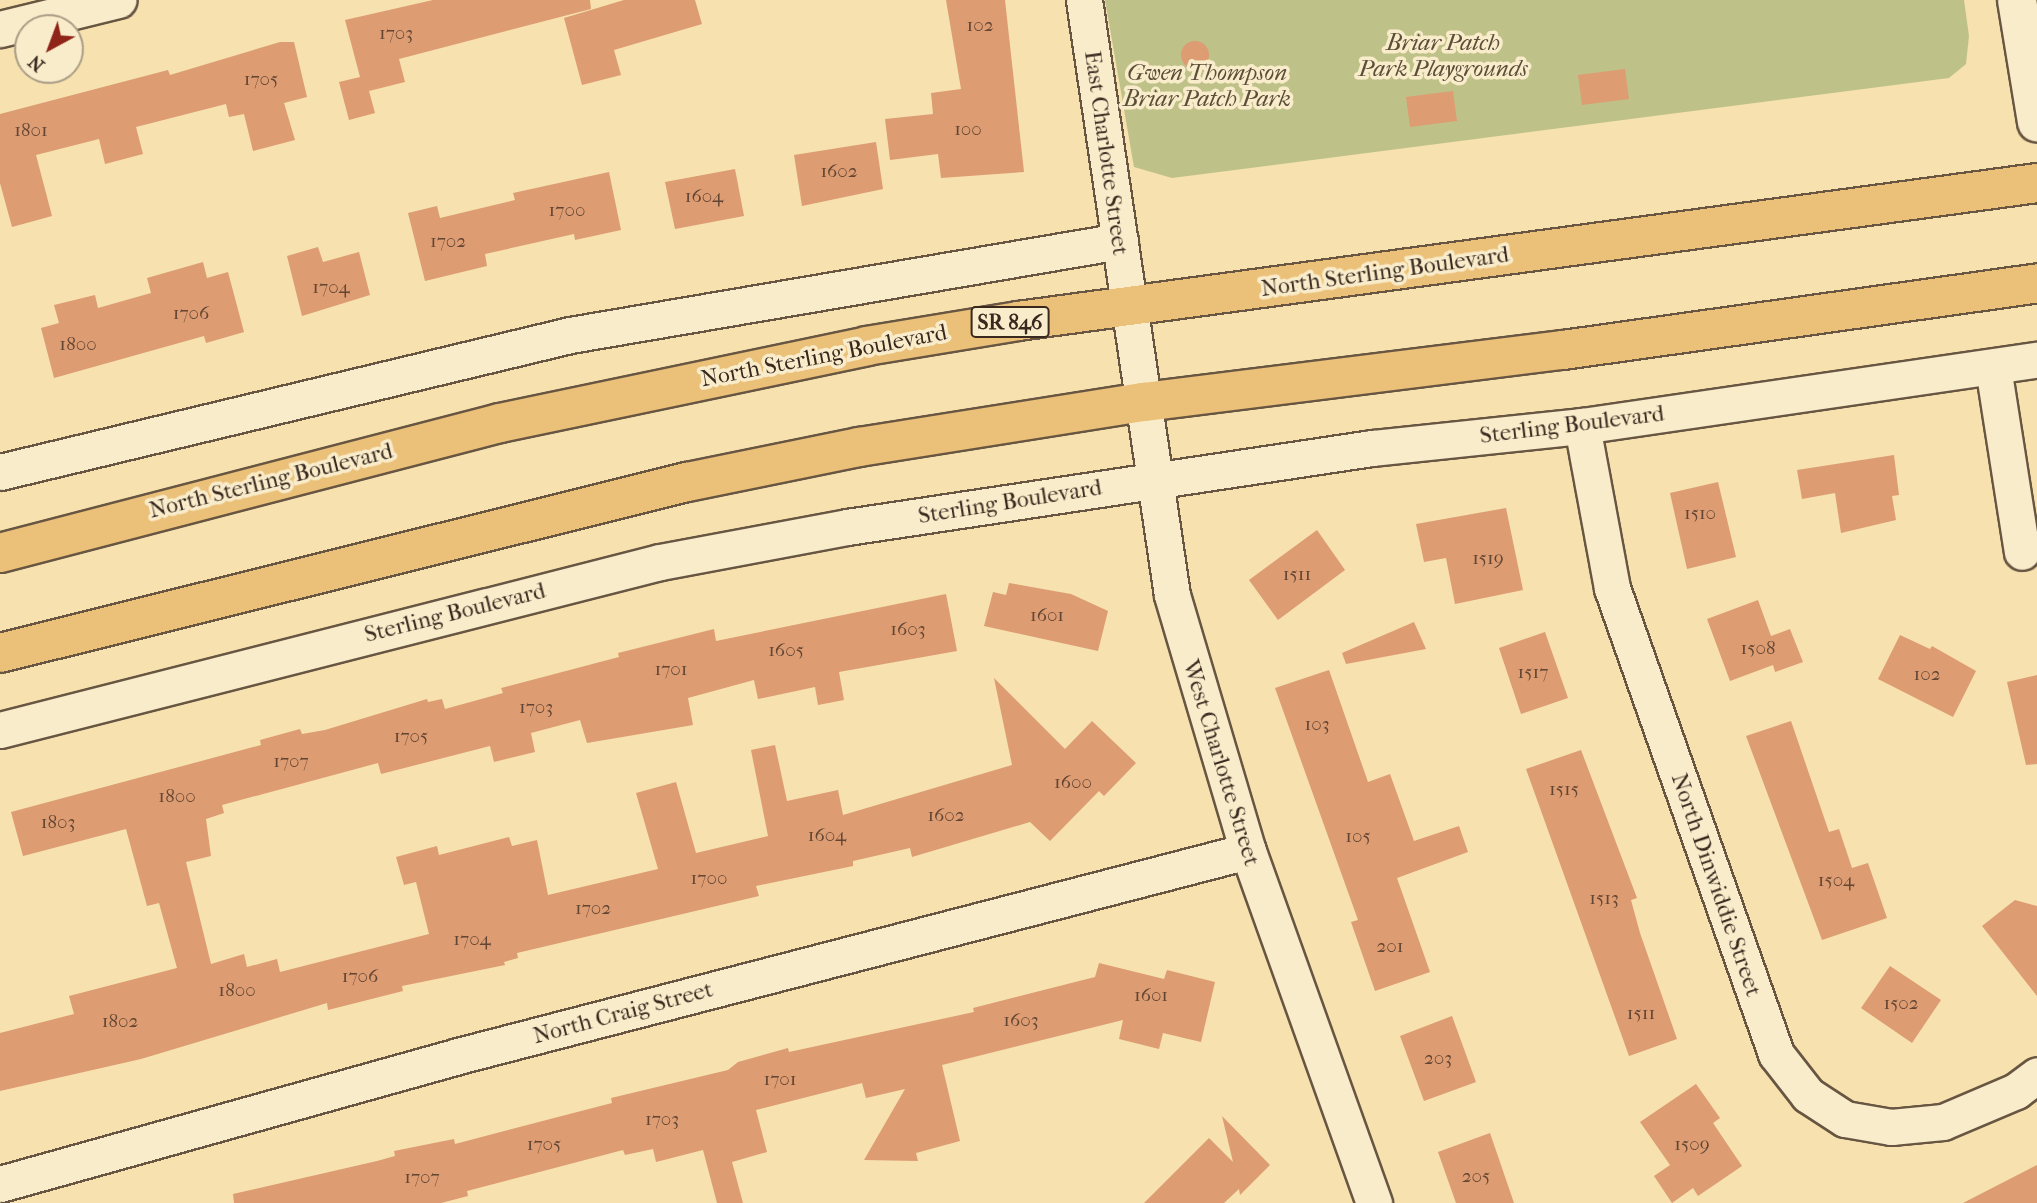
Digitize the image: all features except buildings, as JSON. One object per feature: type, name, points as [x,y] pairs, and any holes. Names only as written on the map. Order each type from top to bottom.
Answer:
[{"type":"main road","name":"North Sterling Boulevard","points":[[0,553],[329,465],[686,382],[867,346],[1127,307],[2037,183]]},
{"type":"main road","points":[[0,653],[687,482],[885,443],[1144,402],[1563,350],[2037,283]]},
{"type":"street","points":[[0,29],[118,0]]},
{"type":"street","name":"East Charlotte Street","points":[[1084,0],[1120,241],[1127,307]]},
{"type":"street","points":[[2017,0],[2036,111]]},
{"type":"street","points":[[0,472],[570,335],[1120,241]]},
{"type":"street","name":"West Charlotte Street","points":[[1127,307],[1144,402],[1172,595],[1248,851],[1374,1203]]},
{"type":"street","name":"Sterling Boulevard","points":[[0,730],[660,562],[846,527],[1372,448],[1582,426],[2037,360]]},
{"type":"street","points":[[1993,367],[2022,552]]},
{"type":"street","name":"North Dinwiddie Street","points":[[1582,426],[1612,588],[1776,1054],[1808,1095],[1826,1107],[1845,1119],[1891,1127],[1943,1122],[2016,1091],[2037,1075]]},
{"type":"street","name":"North Craig Street","points":[[0,1184],[458,1056],[1248,851]]},
{"type":"green space","name":"Gwen Thompson Briar Patch Park","points":[[1105,0],[1964,0],[1969,36],[1966,64],[1949,78],[1172,178],[1134,167]]},
{"type":"park label","name":"Briar Patch Park Playgrounds","points":[[1443,56]]}]
